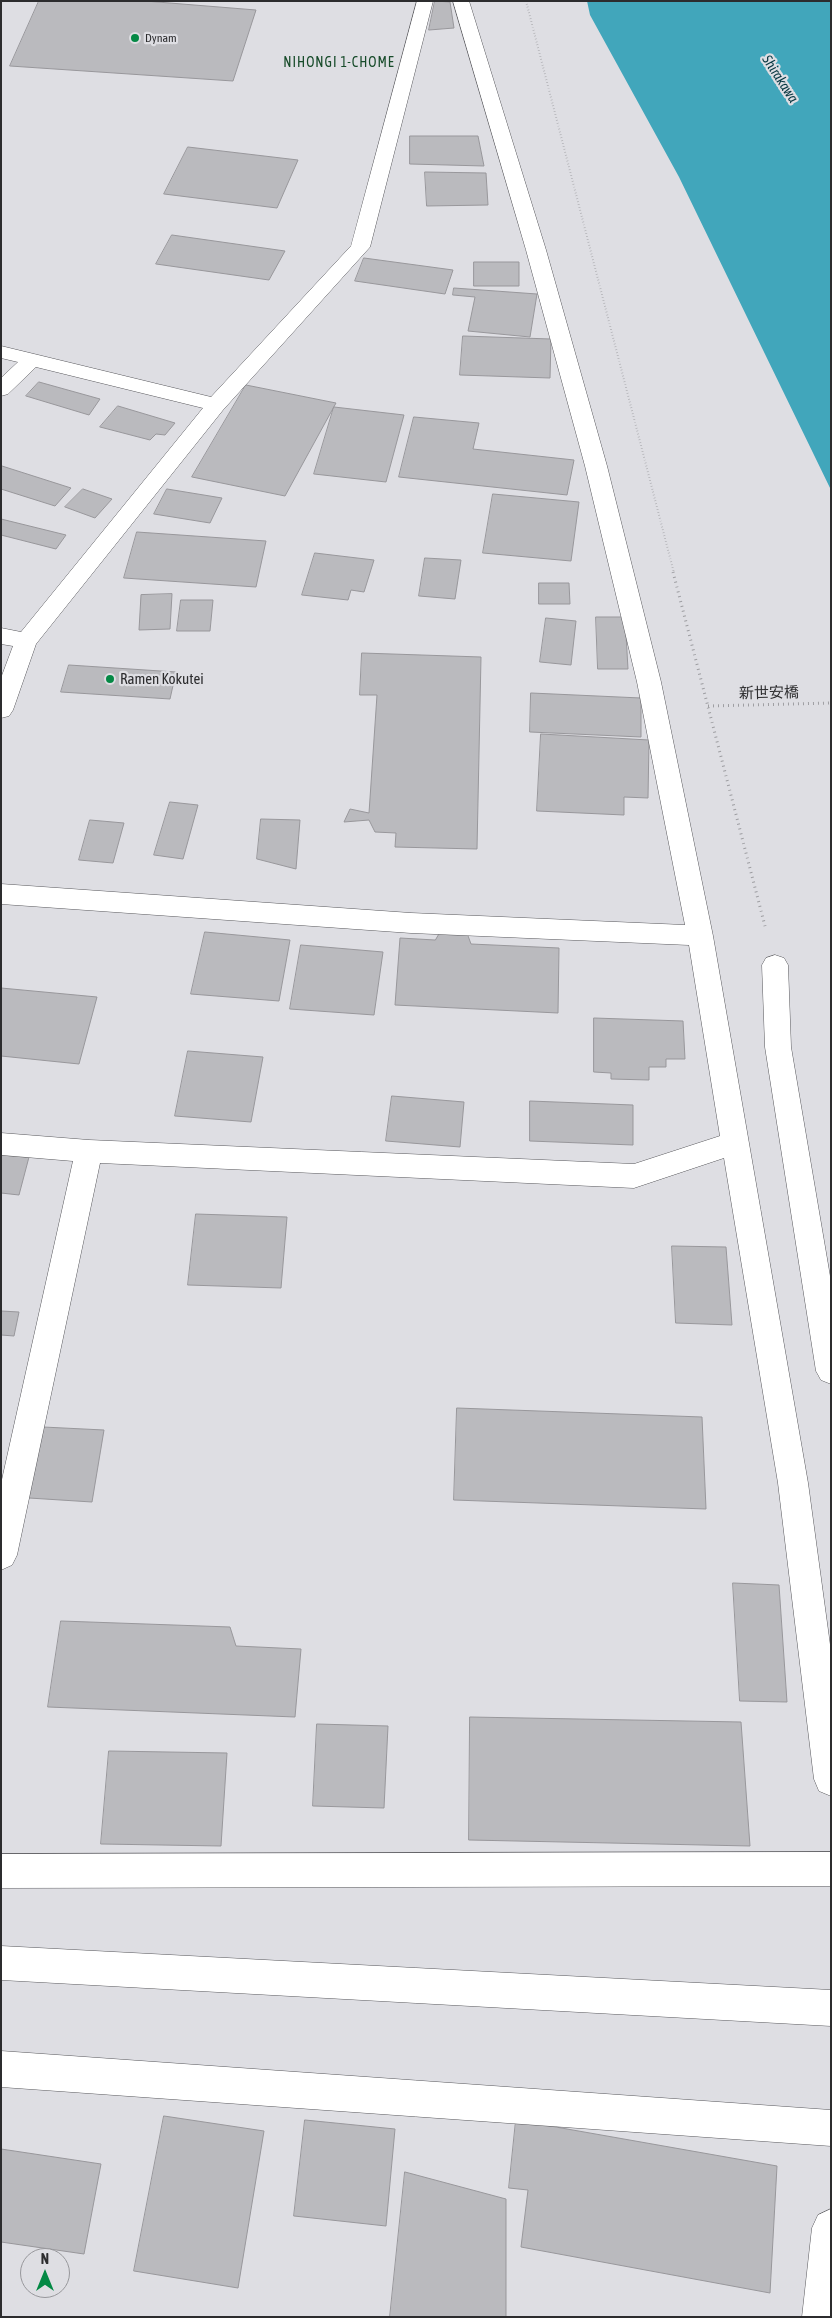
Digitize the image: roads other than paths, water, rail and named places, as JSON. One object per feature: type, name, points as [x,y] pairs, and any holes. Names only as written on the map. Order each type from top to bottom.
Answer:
[{"type":"street","points":[[1,710],[26,641],[216,405],[360,247],[424,1]]},
{"type":"street","points":[[461,1],[536,250],[596,466],[649,682],[700,936],[792,1483],[831,1779]]},
{"type":"street","points":[[1,352],[216,405]]},
{"type":"street","points":[[1,390],[32,360]]},
{"type":"street","points":[[1,636],[26,641]]},
{"type":"street","points":[[1,894],[411,923],[700,936]]},
{"type":"street","points":[[775,965],[778,1047],[831,1371]]},
{"type":"street","points":[[1,1144],[89,1151],[634,1176],[734,1143]]},
{"type":"street","points":[[1,1555],[89,1151]]},
{"type":"street","points":[[1,1871],[831,1869]]},
{"type":"street","points":[[1,1963],[831,2008]]},
{"type":"street","points":[[1,2069],[831,2128]]},
{"type":"street","points":[[821,2317],[831,2228]]},
{"type":"water","name":"Shirakawa","points":[[587,1],[831,1],[831,490],[679,177],[590,15]]},
{"type":"place","name":"Dynam","points":[[135,38]]},
{"type":"place","name":"Ramen Kokutei","points":[[110,679]]},
{"type":"district","name":"NIHONGI 1-CHOME","points":[[339,63]]}]
